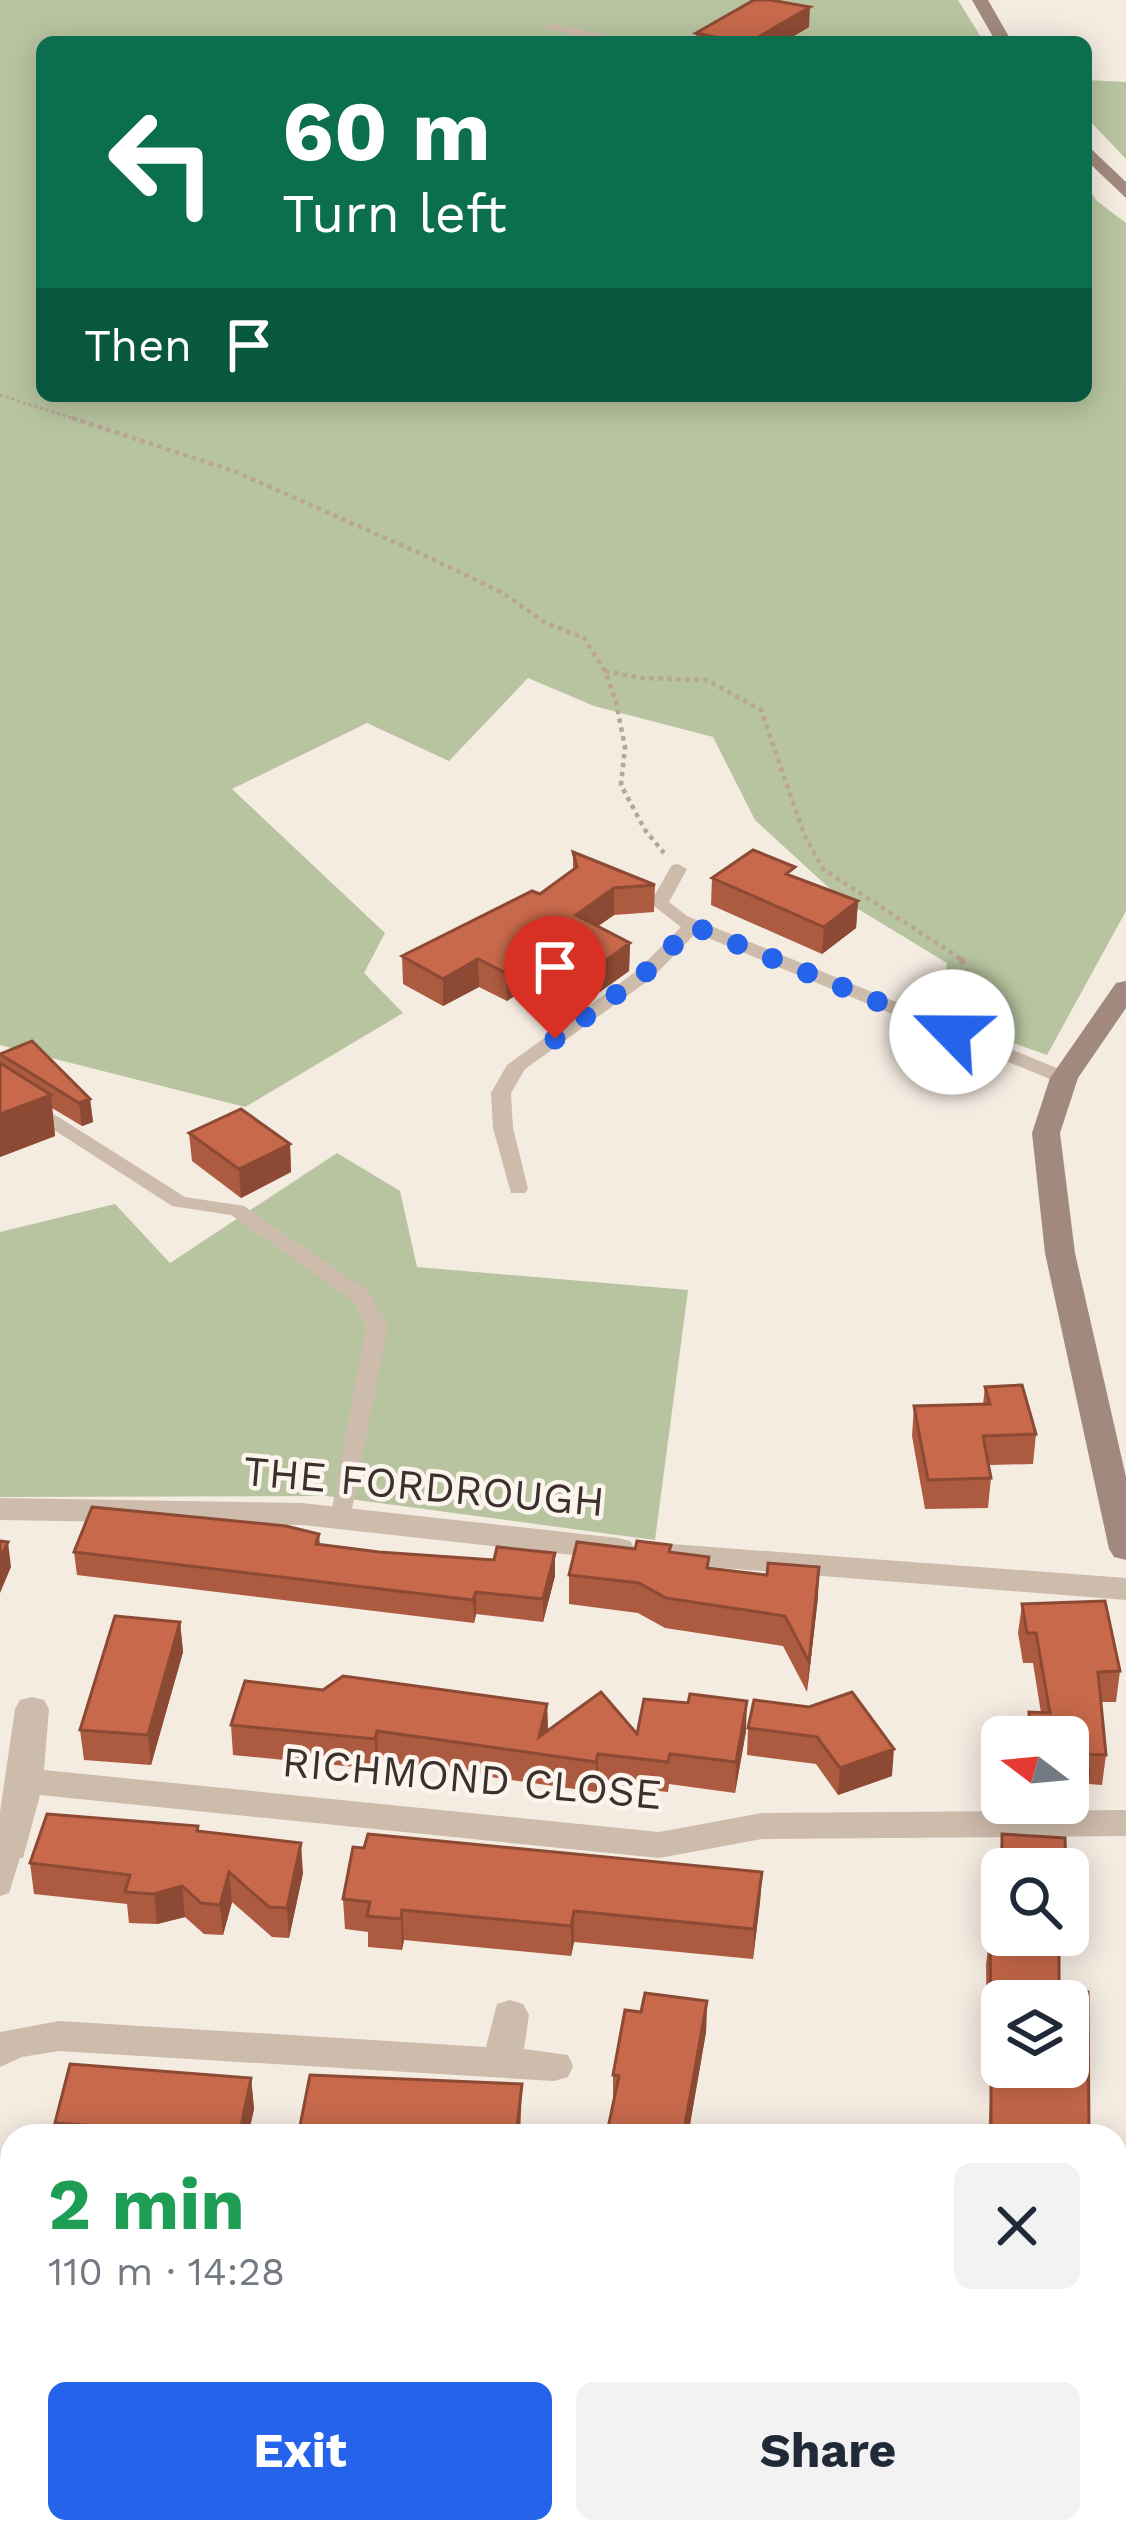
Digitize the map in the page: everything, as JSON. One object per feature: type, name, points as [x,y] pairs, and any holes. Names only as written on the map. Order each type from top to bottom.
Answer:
[{"type":"street","points":[[980,0],[1001,36]]},
{"type":"street","points":[[1092,156],[1126,193]]},
{"type":"street","points":[[1126,988],[1064,1078],[1046,1133],[1060,1253],[1126,1549]]},
{"type":"street","name":"THE FORDROUGH","points":[[0,1509],[341,1519],[710,1559],[1126,1589]]},
{"type":"street","points":[[10,1848],[26,1781],[32,1709]]},
{"type":"street","name":"RICHMOND CLOSE","points":[[26,1781],[659,1845],[762,1826],[1126,1823]]},
{"type":"street","points":[[503,2063],[510,2015]]},
{"type":"street","points":[[0,2052],[12,2043],[59,2036],[554,2066]]},
{"type":"lane","points":[[550,26],[596,36]]},
{"type":"lane","points":[[678,869],[659,903],[693,926],[1064,1078]]},
{"type":"lane","points":[[518,1189],[503,1127],[501,1093],[517,1065],[644,974],[693,926]]},
{"type":"lane","points":[[0,1086],[179,1202],[237,1210],[362,1297],[377,1327],[341,1519]]},
{"type":"lane","points":[[0,1886],[10,1848]]},
{"type":"path","points":[[0,395],[234,471],[502,592],[544,622],[584,638],[605,671],[625,747],[621,784],[645,830],[678,869]]},
{"type":"path","points":[[605,671],[638,678],[707,680],[761,710],[805,834],[823,869],[964,960],[986,1026]]},
{"type":"green space","points":[[0,0],[958,0],[980,36],[36,36],[36,402],[1092,402],[1092,194],[1126,223],[1126,911],[1047,1055],[966,1026],[942,997],[947,963],[840,898],[755,820],[713,737],[594,706],[528,678],[449,761],[367,723],[232,789],[385,933],[364,973],[403,1013],[245,1107],[0,1045]]},
{"type":"green space","points":[[1092,80],[1126,82],[1126,159],[1092,123]]},
{"type":"green space","points":[[337,1153],[400,1191],[417,1267],[688,1290],[655,1540],[327,1496],[0,1497],[0,1232],[115,1204],[170,1263]]},
{"type":"building","points":[[754,0],[810,7],[760,36],[696,33]]},
{"type":"building","points":[[753,850],[795,867],[786,874],[858,901],[824,927],[712,878]]},
{"type":"building","points":[[573,852],[655,885],[614,888],[576,915],[630,943],[576,982],[533,957],[506,973],[478,959],[443,979],[402,956],[532,891],[540,894],[577,867]]},
{"type":"building","points":[[32,1041],[90,1099],[79,1103],[0,1054]]},
{"type":"building","points":[[0,1063],[51,1095],[0,1114]]},
{"type":"building","points":[[241,1109],[290,1144],[239,1169],[189,1133]]},
{"type":"building","points":[[1022,1385],[1036,1434],[983,1436],[991,1478],[928,1480],[914,1406],[990,1404],[985,1387]]},
{"type":"building","points":[[92,1507],[286,1526],[319,1534],[316,1544],[379,1552],[494,1560],[497,1547],[555,1553],[543,1599],[476,1592],[473,1600],[74,1552]]},
{"type":"building","points":[[637,1541],[671,1545],[669,1552],[709,1557],[707,1568],[767,1575],[768,1563],[819,1567],[809,1662],[785,1616],[666,1598],[639,1583],[569,1575],[577,1542],[635,1549]]},
{"type":"building","points":[[1105,1601],[1120,1671],[1098,1672],[1106,1755],[1089,1754],[1089,1716],[1029,1716],[1029,1712],[1050,1713],[1036,1633],[1027,1633],[1022,1604]]},
{"type":"building","points":[[115,1616],[180,1622],[148,1735],[80,1730]]},
{"type":"building","points":[[343,1676],[547,1704],[539,1737],[601,1692],[637,1734],[644,1699],[688,1703],[690,1694],[747,1701],[736,1762],[670,1754],[668,1762],[598,1754],[596,1762],[377,1731],[375,1739],[231,1725],[245,1681],[323,1690]]},
{"type":"building","points":[[852,1692],[894,1749],[840,1768],[817,1737],[748,1728],[754,1700],[809,1707]]},
{"type":"building","points":[[47,1814],[198,1826],[197,1831],[301,1843],[287,1908],[269,1907],[229,1872],[220,1905],[201,1903],[182,1886],[154,1894],[125,1892],[130,1875],[30,1863]]},
{"type":"building","points":[[368,1834],[762,1872],[754,1929],[574,1911],[571,1926],[402,1910],[401,1919],[367,1916],[370,1902],[343,1899],[353,1847],[364,1848]]},
{"type":"building","points":[[1002,1834],[1065,1838],[1065,1848],[1002,1848]]},
{"type":"building","points":[[990,1956],[1059,1956],[1059,1980],[991,1980]]},
{"type":"building","points":[[645,1993],[707,2001],[685,2124],[609,2124],[625,2010],[641,2012]]},
{"type":"building","points":[[70,2064],[251,2078],[241,2124],[55,2123]]},
{"type":"building","points":[[310,2075],[522,2084],[517,2124],[300,2124]]},
{"type":"building","points":[[991,2088],[1089,2088],[1089,2124],[991,2124]]},
{"type":"route","points":[[555,1039],[644,974],[693,926],[952,1032]]}]
